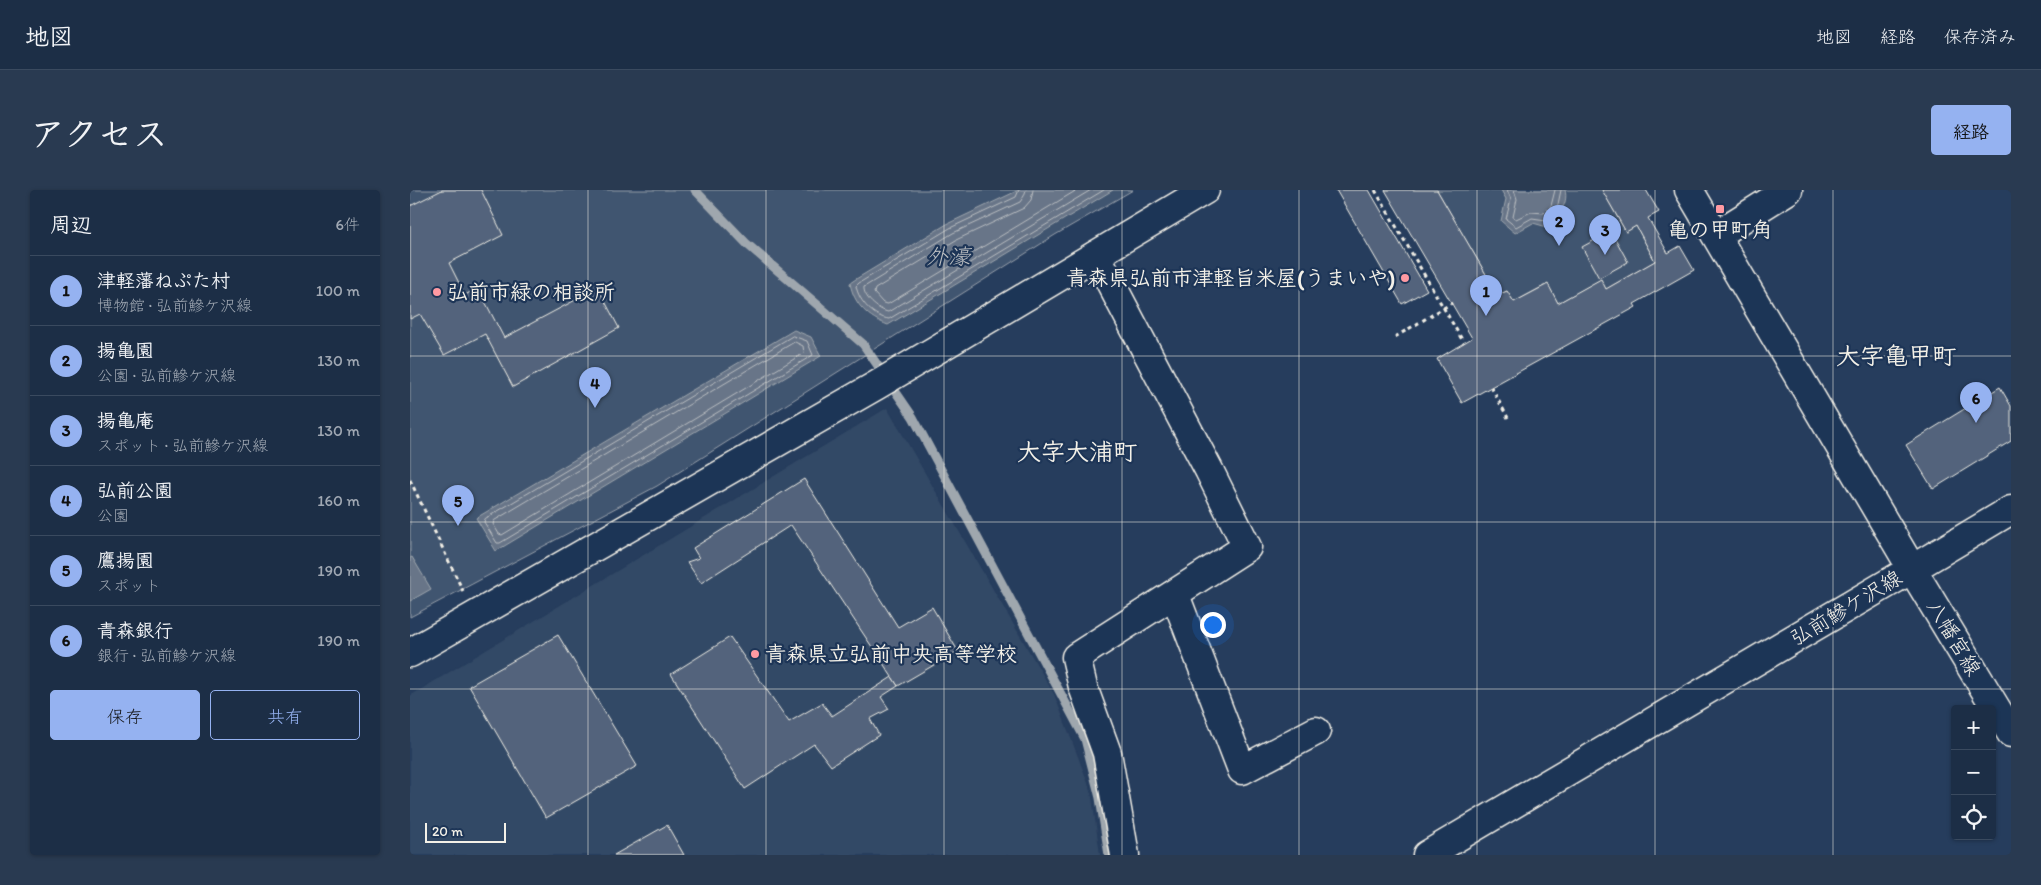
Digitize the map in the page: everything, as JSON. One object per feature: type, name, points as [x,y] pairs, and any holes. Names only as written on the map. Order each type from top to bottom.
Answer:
[{"type":"street","points":[[410,653],[887,379],[1205,190]]},
{"type":"street","name":"弘前鰺ケ沢線","points":[[1427,855],[1912,569],[1689,190]]},
{"type":"street","points":[[1716,235],[1788,190]]},
{"type":"street","points":[[1096,255],[1209,470],[1247,548],[1076,657],[1083,687],[1107,753],[1125,855]]},
{"type":"street","points":[[1912,569],[2011,510]]},
{"type":"street","name":"八幡宮線","points":[[1912,569],[2011,733]]},
{"type":"street","points":[[1175,595],[1242,770],[1316,731]]},
{"type":"path","points":[[1375,190],[1464,343]]},
{"type":"path","points":[[1395,336],[1452,303]]},
{"type":"path","points":[[1491,387],[1508,418]]},
{"type":"path","points":[[410,480],[476,616]]},
{"type":"shaded area","points":[[410,190],[1133,190],[1055,235],[657,486],[410,617]]},
{"type":"shaded area","points":[[1437,190],[1602,190],[1626,232],[1636,226],[1655,261],[1606,289],[1600,280],[1558,303],[1547,284],[1514,302],[1507,291],[1498,295]]},
{"type":"shaded area","name":"青森県立弘前中央高等学校","points":[[887,408],[1054,694],[1091,791],[1100,855],[410,855],[410,696]]},
{"type":"water","name":"外濠","points":[[1019,190],[1113,190],[888,325],[875,319],[863,310],[855,298],[850,283],[947,224]]},
{"type":"water","points":[[1501,190],[1565,190],[1566,195],[1564,206],[1547,227],[1533,223],[1515,233],[1501,221],[1506,199]]},
{"type":"water","points":[[794,330],[811,337],[821,356],[496,551],[476,518]]},
{"type":"water","points":[[412,557],[431,589],[410,601],[410,558]]},
{"type":"building","name":"弘前市緑の相談所","points":[[442,190],[481,190],[503,235],[449,263],[465,295],[478,288],[504,338],[598,288],[619,328],[513,387],[485,334],[444,355],[420,314],[410,319],[410,206]]},
{"type":"building","points":[[1336,190],[1369,190],[1427,290],[1402,304]]},
{"type":"building","points":[[1385,190],[1437,190],[1498,295],[1507,291],[1514,302],[1548,284],[1558,303],[1601,279],[1606,289],[1655,261],[1636,226],[1626,232],[1602,190],[1646,190],[1659,212],[1648,218],[1668,253],[1680,246],[1694,270],[1634,304],[1636,307],[1462,403],[1437,359],[1472,338]]},
{"type":"building","points":[[1611,231],[1628,262],[1599,278],[1582,247]]},
{"type":"building","points":[[2000,387],[2011,406],[2011,441],[1933,489],[1906,445]]},
{"type":"building","points":[[804,479],[898,627],[932,607],[958,651],[898,686],[791,525],[701,583],[687,562],[699,558],[693,548]]},
{"type":"building","points":[[558,635],[637,766],[546,818],[469,686]]},
{"type":"building","points":[[730,637],[789,722],[822,703],[832,716],[892,677],[898,686],[881,697],[889,709],[870,719],[879,735],[831,766],[814,744],[745,789],[671,674]]},
{"type":"building","points":[[667,825],[684,855],[614,855]]},
{"type":"waterway","points":[[695,190],[747,244],[863,344],[913,417],[1085,739],[1100,798],[1109,855]]},
{"type":"place","name":"亀の甲町角","points":[[1720,209]]},
{"type":"place","name":"揚亀園","points":[[1559,246]]},
{"type":"place","name":"揚亀庵","points":[[1605,255]]},
{"type":"place","name":"青森県弘前市津軽旨米屋(うまいや)","points":[[1405,278]]},
{"type":"place","name":"弘前市緑の相談所","points":[[437,292]]},
{"type":"place","name":"津軽藩ねぷた村","points":[[1486,316]]},
{"type":"place","name":"弘前公園","points":[[595,408]]},
{"type":"place","name":"青森銀行","points":[[1976,423]]},
{"type":"place","name":"鷹揚園","points":[[458,526]]},
{"type":"place","name":"青森県立弘前中央高等学校","points":[[755,654]]},
{"type":"district","name":"大字亀甲町","points":[[1896,356]]},
{"type":"district","name":"大字大浦町","points":[[1077,452]]}]
